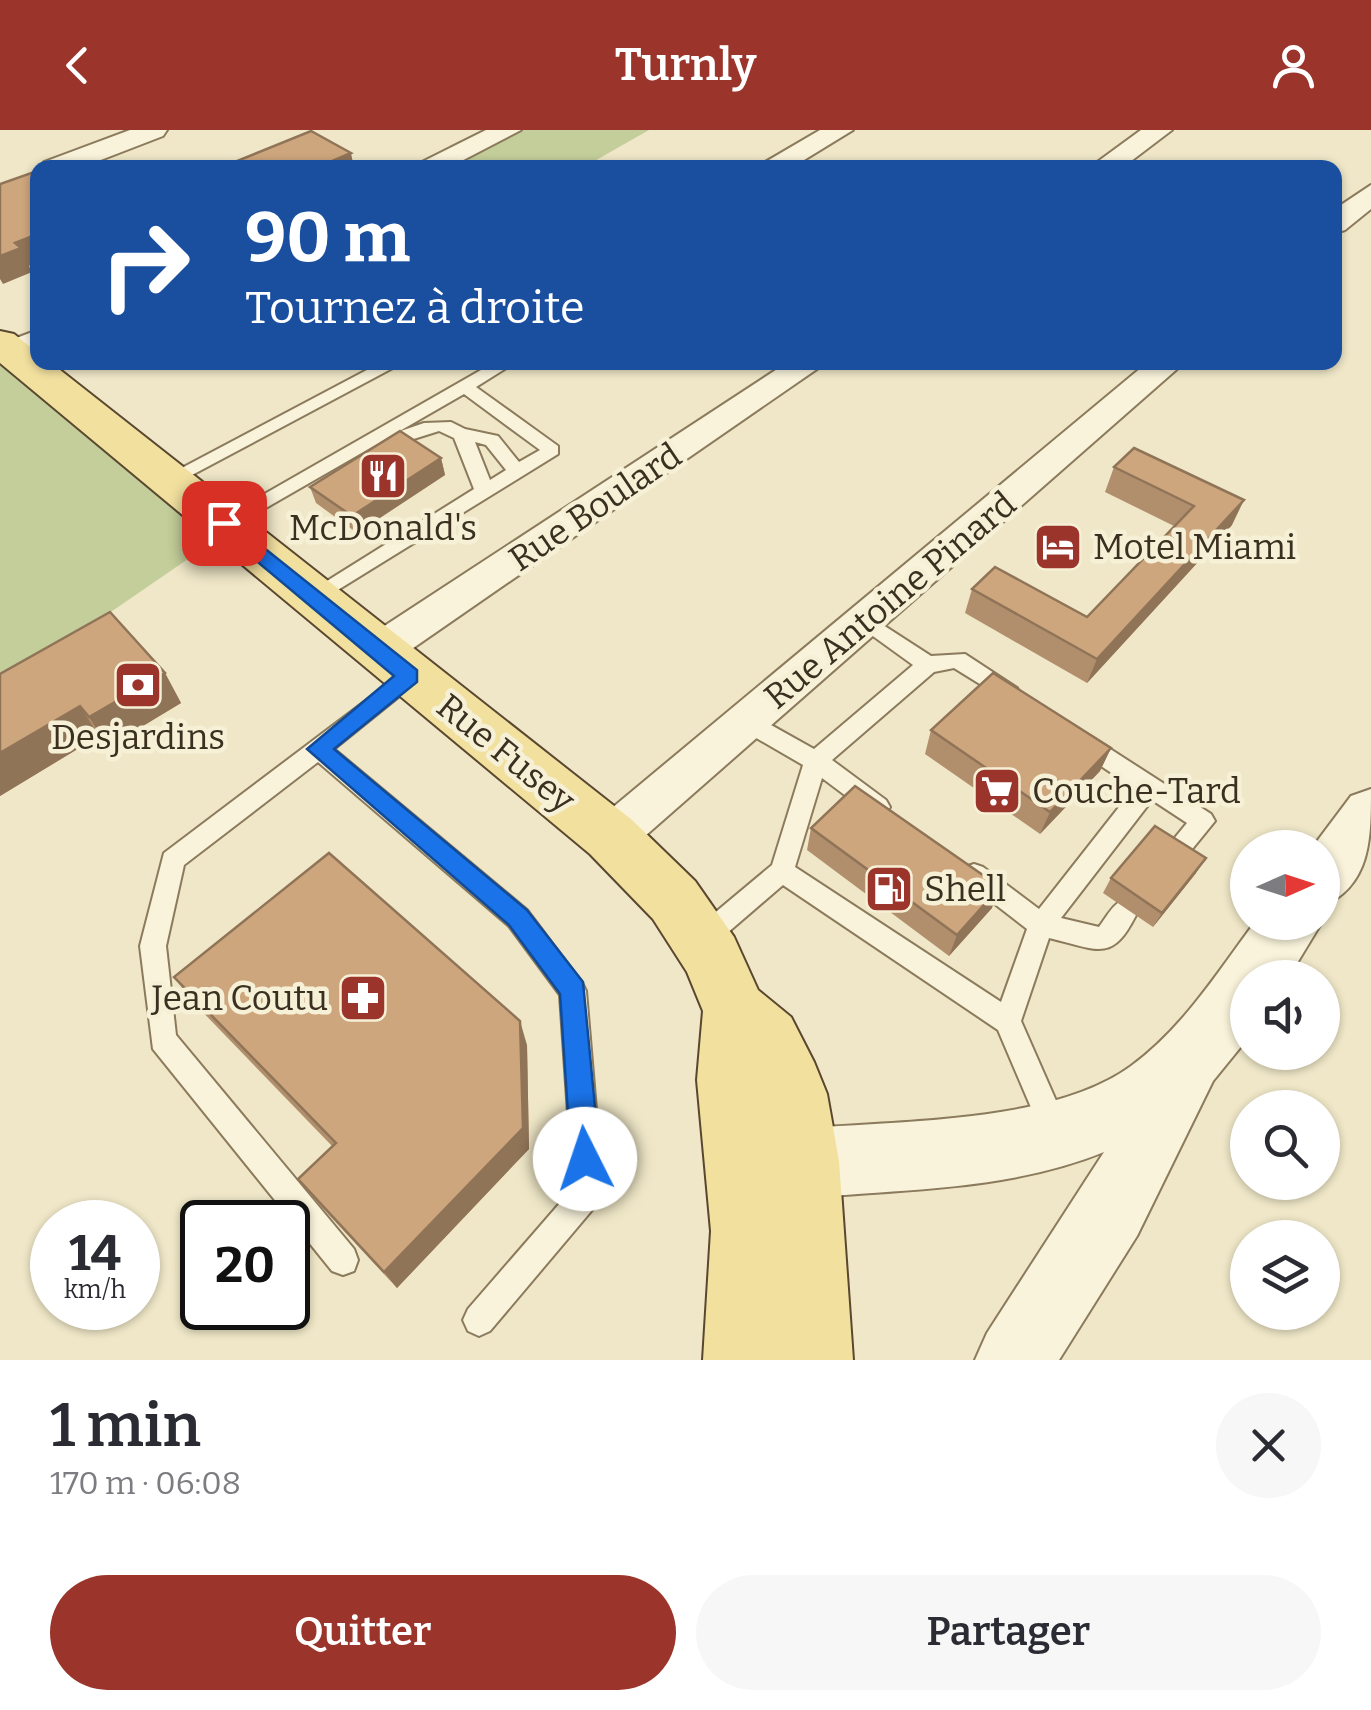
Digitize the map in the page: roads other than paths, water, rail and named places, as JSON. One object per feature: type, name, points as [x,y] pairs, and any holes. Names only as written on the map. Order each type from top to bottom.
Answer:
[{"type":"main road","name":"Rue Fusey","points":[[45,370],[170,480],[611,837],[660,883],[702,939],[736,1011],[727,1076],[774,1166],[814,1360]]},
{"type":"main road","name":"Rue Fusey","points":[[742,1360],[747,1273],[774,1166]]},
{"type":"street","points":[[75,160],[154,130]]},
{"type":"street","points":[[442,160],[508,130]]},
{"type":"street","points":[[783,160],[840,130]]},
{"type":"street","points":[[1115,160],[1160,130]]},
{"type":"street","points":[[1342,218],[1371,194]]},
{"type":"street","name":"Rue Boulard","points":[[394,663],[800,370]]},
{"type":"street","name":"Rue Antoine Pinard","points":[[611,837],[1160,370]]},
{"type":"street","points":[[1340,855],[1371,813]]},
{"type":"street","points":[[1014,1360],[1112,1210],[1190,1058],[1230,1005]]},
{"type":"street","points":[[774,1166],[1057,1134],[1116,1114],[1149,1094],[1190,1058]]},
{"type":"lane","points":[[170,480],[381,370]]},
{"type":"lane","points":[[224,523],[493,370]]},
{"type":"lane","points":[[313,596],[552,450],[464,386]]},
{"type":"lane","points":[[302,478],[328,477],[432,423],[451,424],[476,462],[484,492]]},
{"type":"lane","points":[[460,434],[492,440],[517,471]]},
{"type":"lane","points":[[866,621],[928,665]]},
{"type":"lane","points":[[702,939],[782,871],[816,762],[928,665],[957,660],[1037,712]]},
{"type":"lane","points":[[343,1260],[164,1040],[153,946],[173,860],[318,749],[394,663]]},
{"type":"lane","points":[[747,722],[816,762],[904,826]]},
{"type":"lane","points":[[1069,733],[1202,821],[1171,857]]},
{"type":"lane","points":[[318,749],[518,918],[573,991],[588,1193],[479,1320]]},
{"type":"lane","points":[[1008,1020],[1041,925],[1148,786]]},
{"type":"lane","points":[[782,871],[817,894],[899,934],[1008,1020],[1057,1134]]},
{"type":"lane","points":[[963,873],[1041,925],[1105,940],[1127,909]]},
{"type":"lane","points":[[817,894],[841,875]]},
{"type":"place","name":"McDonald's","points":[[383,476]]},
{"type":"place","name":"Motel Miami","points":[[1058,547]]},
{"type":"place","name":"Desjardins","points":[[138,685]]},
{"type":"place","name":"Couche-Tard","points":[[997,791]]},
{"type":"place","name":"Shell","points":[[889,889]]},
{"type":"place","name":"Jean Coutu","points":[[363,998]]}]
